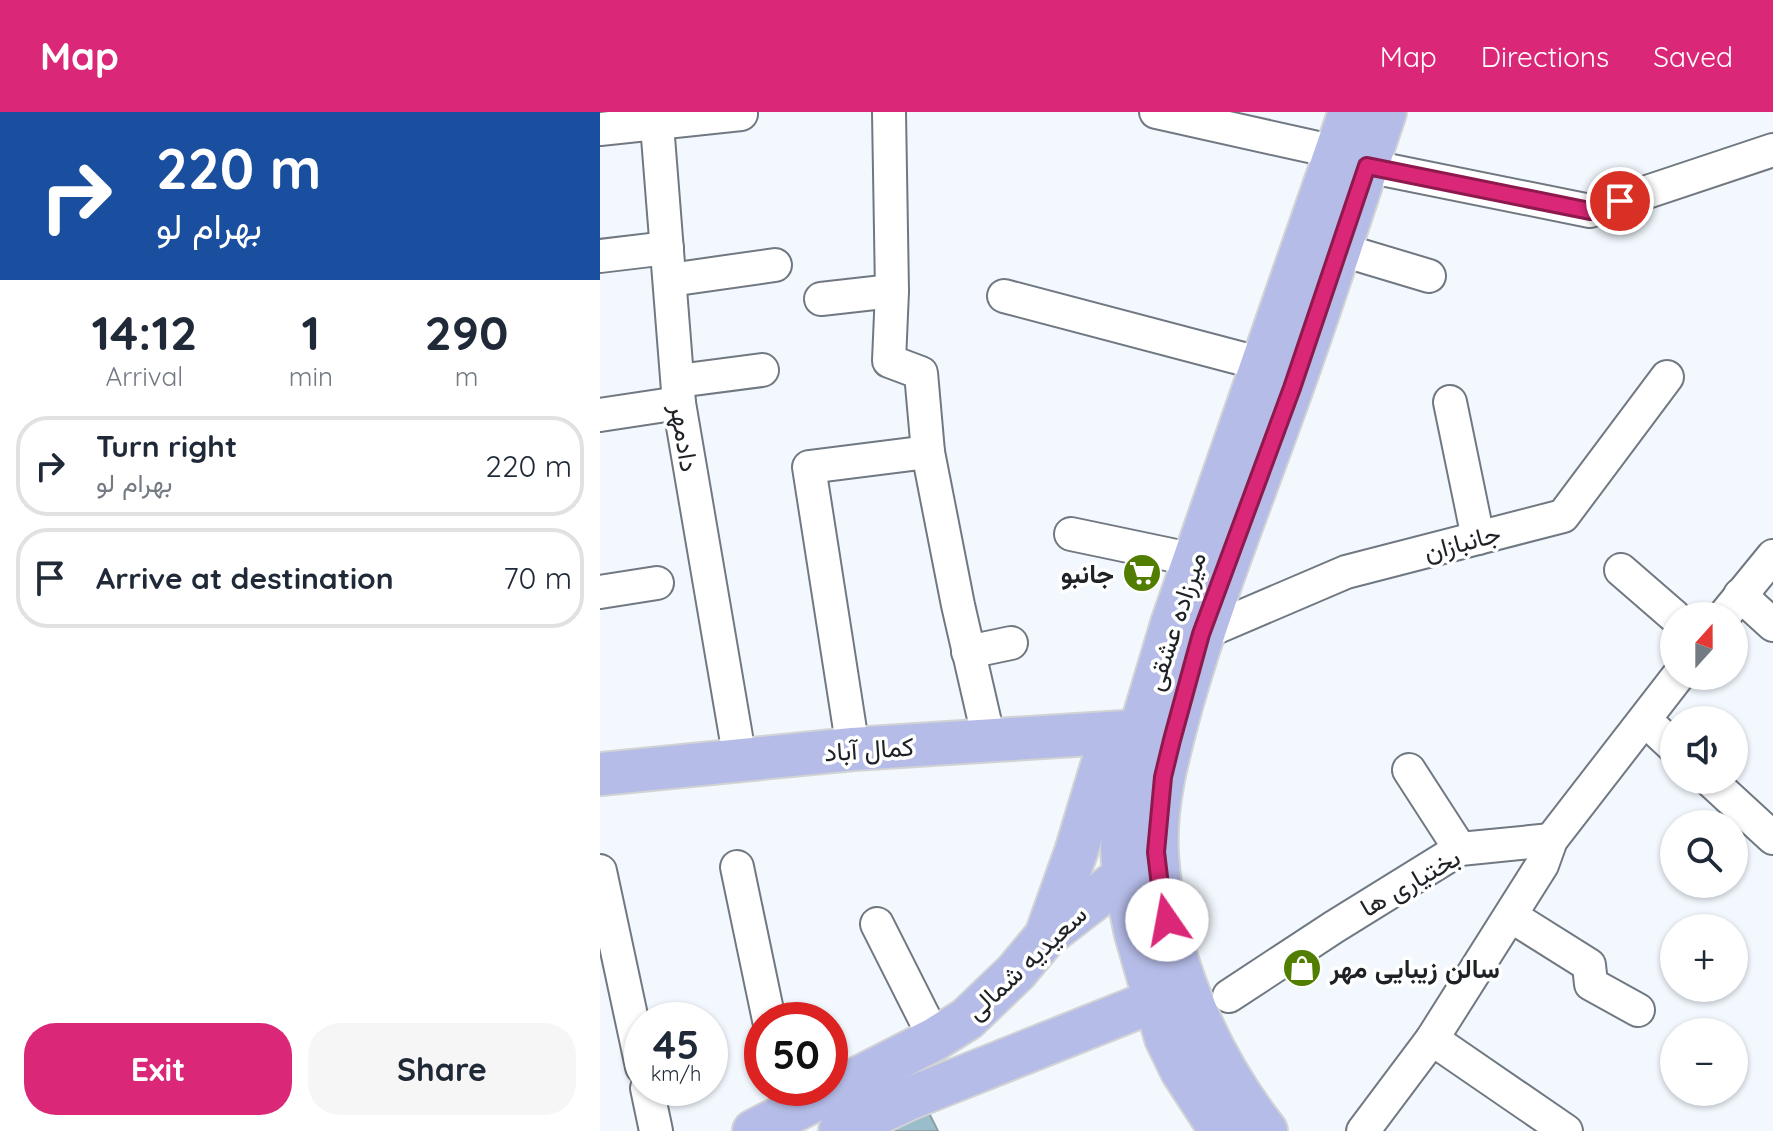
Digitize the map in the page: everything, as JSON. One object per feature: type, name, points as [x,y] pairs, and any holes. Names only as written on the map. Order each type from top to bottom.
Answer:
[{"type":"main road","name":"میرزاده عشقی","points":[[1266,1131],[1242,1100],[1202,1029],[1171,994],[1124,876],[1123,837],[1130,779],[1126,732],[1187,629],[1292,388],[1339,249],[1352,159],[1350,112]]},
{"type":"main road","name":"میرزاده عشقی","points":[[1221,1131],[1182,1071],[1166,1038],[1171,994],[1156,852],[1163,777],[1195,560],[1262,364],[1352,159],[1385,112]]},
{"type":"main road","name":"کمال آباد","points":[[600,774],[853,749],[1126,732]]},
{"type":"main road","points":[[1046,936],[1080,838],[1126,732]]},
{"type":"main road","name":"سعیدیه شمالی","points":[[781,1116],[935,1039],[967,1019],[992,997],[1046,936],[1124,876]]},
{"type":"main road","points":[[840,1131],[908,1099],[1171,994]]},
{"type":"street","points":[[889,112],[892,291],[889,361],[921,373],[928,452],[989,740]]},
{"type":"street","points":[[1156,112],[1590,211],[1773,150]]},
{"type":"street","points":[[600,129],[656,118],[741,114]]},
{"type":"street","name":"دادمهر","points":[[656,118],[678,392],[740,760]]},
{"type":"street","points":[[1339,249],[1429,276]]},
{"type":"street","points":[[600,256],[668,264],[775,265]]},
{"type":"street","points":[[821,299],[892,291]]},
{"type":"street","points":[[1004,296],[1262,364]]},
{"type":"street","points":[[600,415],[762,370]]},
{"type":"street","name":"جانبازان","points":[[1187,629],[1346,572],[1563,516],[1667,377]]},
{"type":"street","points":[[1450,402],[1478,538]]},
{"type":"street","points":[[853,749],[809,467],[928,452]]},
{"type":"street","points":[[1071,534],[1195,560]]},
{"type":"street","points":[[1735,602],[1773,556]]},
{"type":"street","points":[[1621,570],[1660,604]]},
{"type":"street","points":[[600,592],[657,583]]},
{"type":"street","points":[[1748,613],[1773,625]]},
{"type":"street","points":[[968,652],[1011,643]]},
{"type":"street","points":[[1363,1131],[1432,1039],[1542,865],[1551,840],[1668,690]]},
{"type":"street","points":[[1645,720],[1660,734]]},
{"type":"street","points":[[1409,770],[1460,849]]},
{"type":"street","points":[[1725,794],[1773,838]]},
{"type":"street","name":"بختیاری ها","points":[[1229,996],[1460,849],[1551,840]]},
{"type":"street","points":[[737,867],[765,1002]]},
{"type":"street","points":[[600,871],[604,912],[626,1002]]},
{"type":"street","points":[[1511,916],[1589,965],[1591,984],[1638,1010]]},
{"type":"street","points":[[877,924],[935,1039]]},
{"type":"street","points":[[1432,1039],[1566,1131]]},
{"type":"street","points":[[651,1106],[656,1131]]},
{"type":"building","points":[[926,1107],[938,1131],[876,1131]]},
{"type":"place","name":"جانبو","points":[[1142,573]]},
{"type":"place","name":"سالن زیبایی مهر","points":[[1302,968]]},
{"type":"route","points":[[1167,920],[1156,852],[1163,777],[1172,740],[1201,634],[1292,388],[1367,166],[1590,211],[1620,201]]}]
